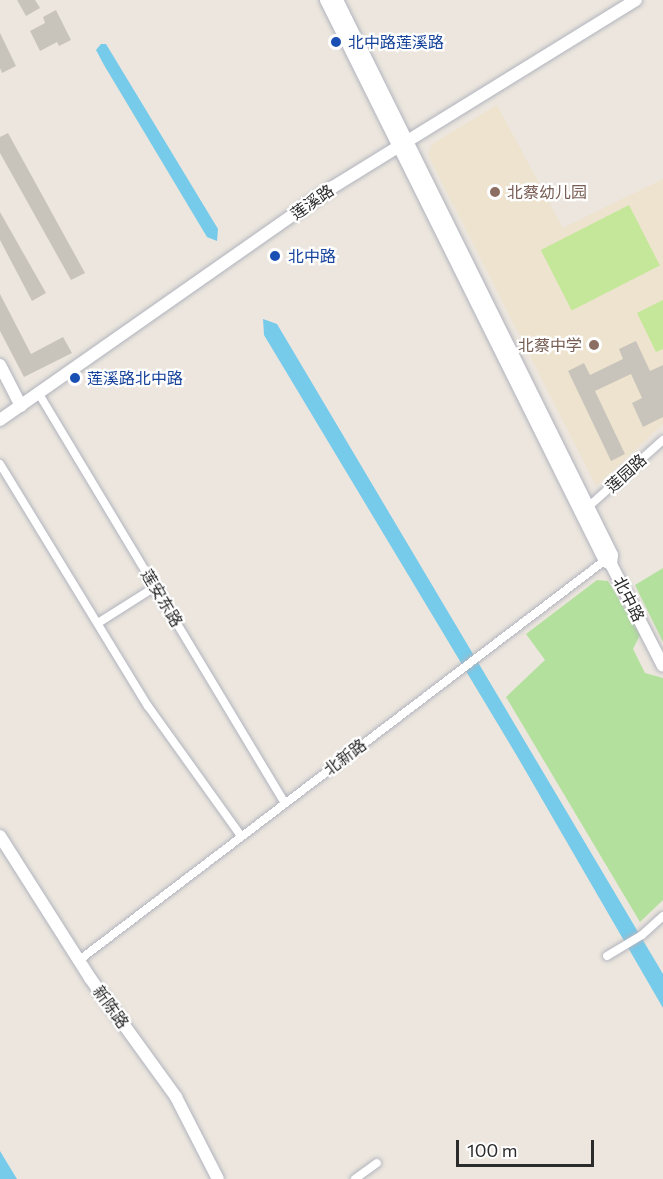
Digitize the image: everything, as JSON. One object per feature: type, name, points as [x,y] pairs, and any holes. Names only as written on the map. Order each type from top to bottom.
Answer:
[{"type":"street","name":"北中路","points":[[326,0],[588,507],[609,560]]},
{"type":"street","name":"北中路","points":[[337,0],[401,144],[663,666]]},
{"type":"street","name":"莲溪路","points":[[0,420],[333,187],[636,0]]},
{"type":"street","points":[[0,365],[21,406]]},
{"type":"street","name":"莲安东路","points":[[39,394],[285,803]]},
{"type":"street","name":"莲园路","points":[[588,507],[663,440]]},
{"type":"street","points":[[0,464],[161,725],[241,837]]},
{"type":"street","name":"北新路","points":[[78,961],[459,671],[609,560]]},
{"type":"street","points":[[98,623],[155,587]]},
{"type":"street","name":"新陈路","points":[[0,836],[78,961],[176,1097],[218,1179]]},
{"type":"street","points":[[607,956],[642,935],[663,916]]},
{"type":"street","points":[[355,1179],[377,1164]]},
{"type":"shaded area","name":"北蔡中学","points":[[497,105],[563,228],[663,179],[663,424],[596,486],[428,155],[432,144]]},
{"type":"green space","points":[[629,205],[660,266],[572,311],[541,250]]},
{"type":"green space","points":[[663,300],[663,349],[656,352],[637,313]]},
{"type":"green space","points":[[663,568],[663,642],[635,585]]},
{"type":"green space","points":[[597,580],[608,581],[640,635],[633,649],[645,673],[663,678],[663,900],[640,922],[506,697],[545,660],[526,634]]},
{"type":"water","points":[[101,44],[106,44],[218,229],[217,241],[207,237],[104,65],[96,50]]},
{"type":"water","points":[[263,319],[277,324],[663,974],[663,1008],[517,756],[264,335]]},
{"type":"water","points":[[0,1151],[6,1161],[17,1179],[0,1179]]},
{"type":"building","points":[[17,0],[35,0],[40,8],[26,16]]},
{"type":"building","points":[[56,10],[71,40],[59,46],[57,42],[40,51],[30,31],[45,23],[43,17]]},
{"type":"building","points":[[0,33],[16,66],[2,73],[0,68]]},
{"type":"building","points":[[8,133],[85,273],[71,280],[0,153],[0,137]]},
{"type":"building","points":[[0,212],[46,293],[32,301],[0,240]]},
{"type":"building","points":[[0,294],[31,354],[63,337],[72,353],[24,377],[0,331]]},
{"type":"building","points":[[636,341],[650,371],[663,365],[663,417],[643,427],[632,403],[642,398],[631,374],[595,391],[625,454],[611,461],[568,371],[584,363],[590,375],[623,359],[619,349]]},
{"type":"place","name":"北中路莲溪路","points":[[336,42]]},
{"type":"place","name":"北蔡幼儿园","points":[[495,192]]},
{"type":"place","name":"北中路","points":[[275,256]]},
{"type":"place","name":"北蔡中学","points":[[594,345]]},
{"type":"place","name":"莲溪路北中路","points":[[75,378]]}]
